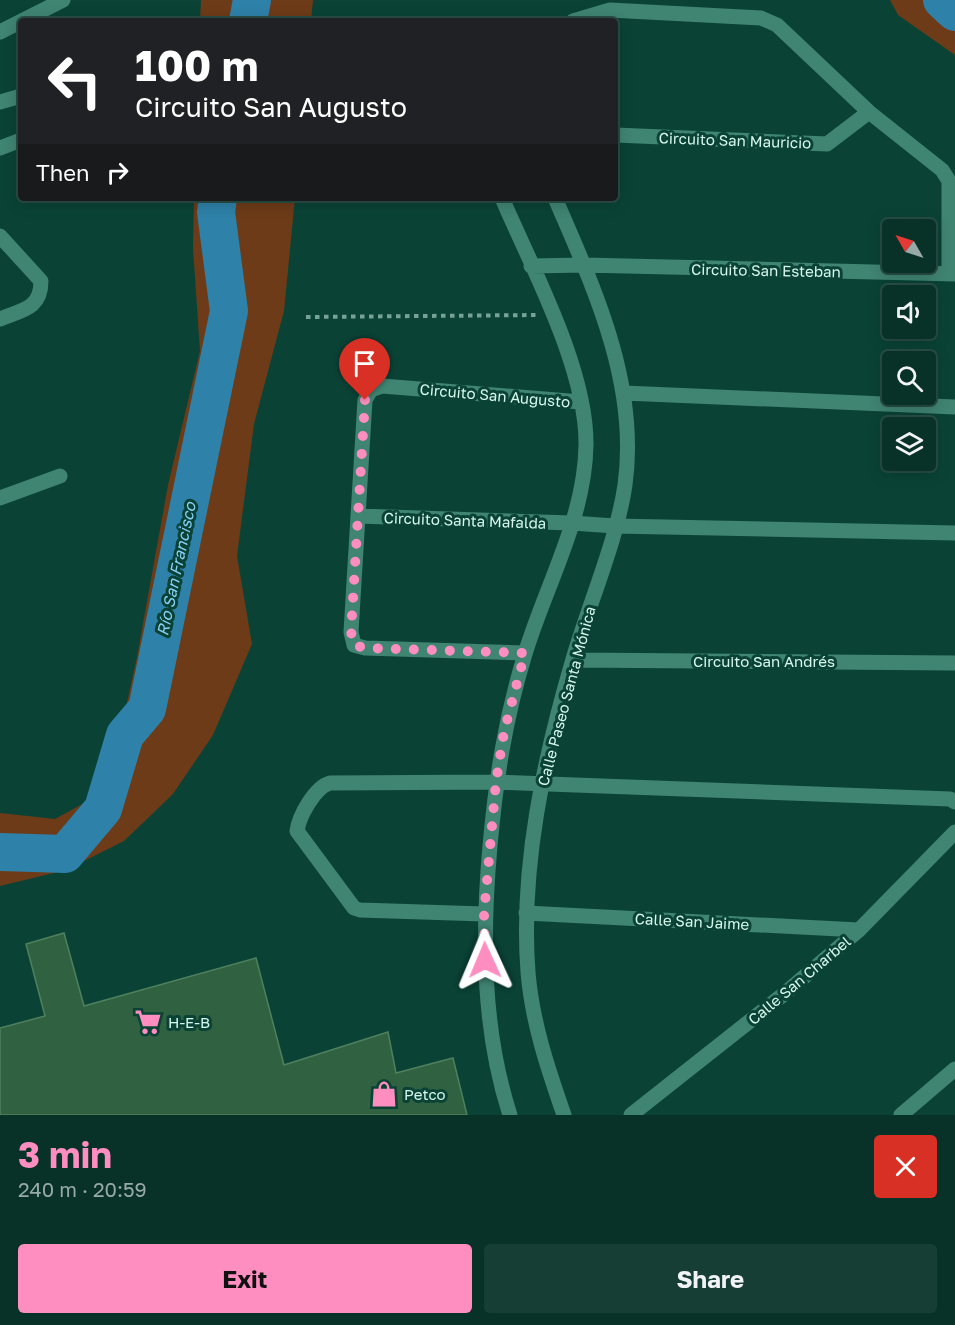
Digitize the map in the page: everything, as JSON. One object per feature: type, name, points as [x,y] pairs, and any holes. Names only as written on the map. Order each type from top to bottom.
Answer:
[{"type":"street","points":[[28,18],[63,0]]},
{"type":"street","points":[[583,18],[610,10],[761,18],[777,25],[869,112]]},
{"type":"street","points":[[0,32],[18,23]]},
{"type":"street","points":[[0,102],[18,97]]},
{"type":"street","name":"Circuito San Mauricio","points":[[618,135],[827,144],[869,112]]},
{"type":"street","name":"Circuito San Esteban","points":[[531,266],[952,274],[949,181],[942,170],[869,112]]},
{"type":"street","points":[[0,148],[18,141]]},
{"type":"street","points":[[503,201],[563,338],[581,402],[585,454],[583,485],[572,523],[525,653],[504,732],[496,782],[484,914],[485,960],[491,1023],[503,1092],[510,1115]]},
{"type":"street","name":"Calle Paseo Santa Mónica","points":[[556,201],[604,317],[624,393],[625,485],[615,526],[573,660],[541,783],[526,913],[528,974],[540,1042],[564,1115]]},
{"type":"street","points":[[0,236],[41,281],[41,294],[31,307],[0,319]]},
{"type":"street","name":"Circuito San Augusto","points":[[525,653],[365,648],[354,645],[351,632],[365,400],[371,390],[382,386],[581,402]]},
{"type":"street","points":[[624,393],[955,407]]},
{"type":"street","points":[[0,498],[60,476]]},
{"type":"street","name":"Circuito Santa Mafalda","points":[[358,516],[615,526]]},
{"type":"street","points":[[615,526],[955,532]]},
{"type":"street","name":"Circuito San Andrés","points":[[573,660],[955,663]]},
{"type":"street","points":[[484,914],[354,908],[297,831],[298,823],[318,790],[323,784],[330,783],[496,782],[950,799],[955,802]]},
{"type":"street","name":"Calle San Charbel","points":[[631,1115],[784,994],[858,930],[955,832]]},
{"type":"street","name":"Calle San Jaime","points":[[526,913],[858,930]]},
{"type":"street","points":[[901,1115],[955,1069]]},
{"type":"path","points":[[306,316],[553,315]]},
{"type":"shaded area","points":[[201,0],[313,0],[311,18],[200,18]]},
{"type":"shaded area","points":[[890,0],[955,0],[955,55],[898,15]]},
{"type":"shaded area","points":[[194,201],[295,201],[284,311],[254,424],[237,556],[252,644],[213,735],[173,794],[124,841],[66,870],[0,886],[0,813],[55,819],[88,801],[126,707],[168,485],[200,351],[193,248]]},
{"type":"building","name":"H-E-B","points":[[64,933],[84,1006],[256,958],[284,1065],[388,1032],[396,1073],[453,1058],[467,1115],[0,1115],[0,1028],[45,1016],[26,944]]},
{"type":"waterway","name":"Río San Francisco","points":[[249,18],[252,0]]},
{"type":"waterway","name":"Río San Francisco","points":[[942,0],[955,12]]},
{"type":"waterway","name":"Río San Francisco","points":[[0,852],[65,854],[103,809],[125,735],[147,709],[229,311],[216,212],[218,201]]},
{"type":"place","name":"H-E-B","points":[[148,1022]]},
{"type":"place","name":"Petco","points":[[384,1094]]},
{"type":"route","points":[[365,400],[351,632],[354,645],[358,648],[525,653],[504,732],[496,782],[484,914],[485,960]]}]
